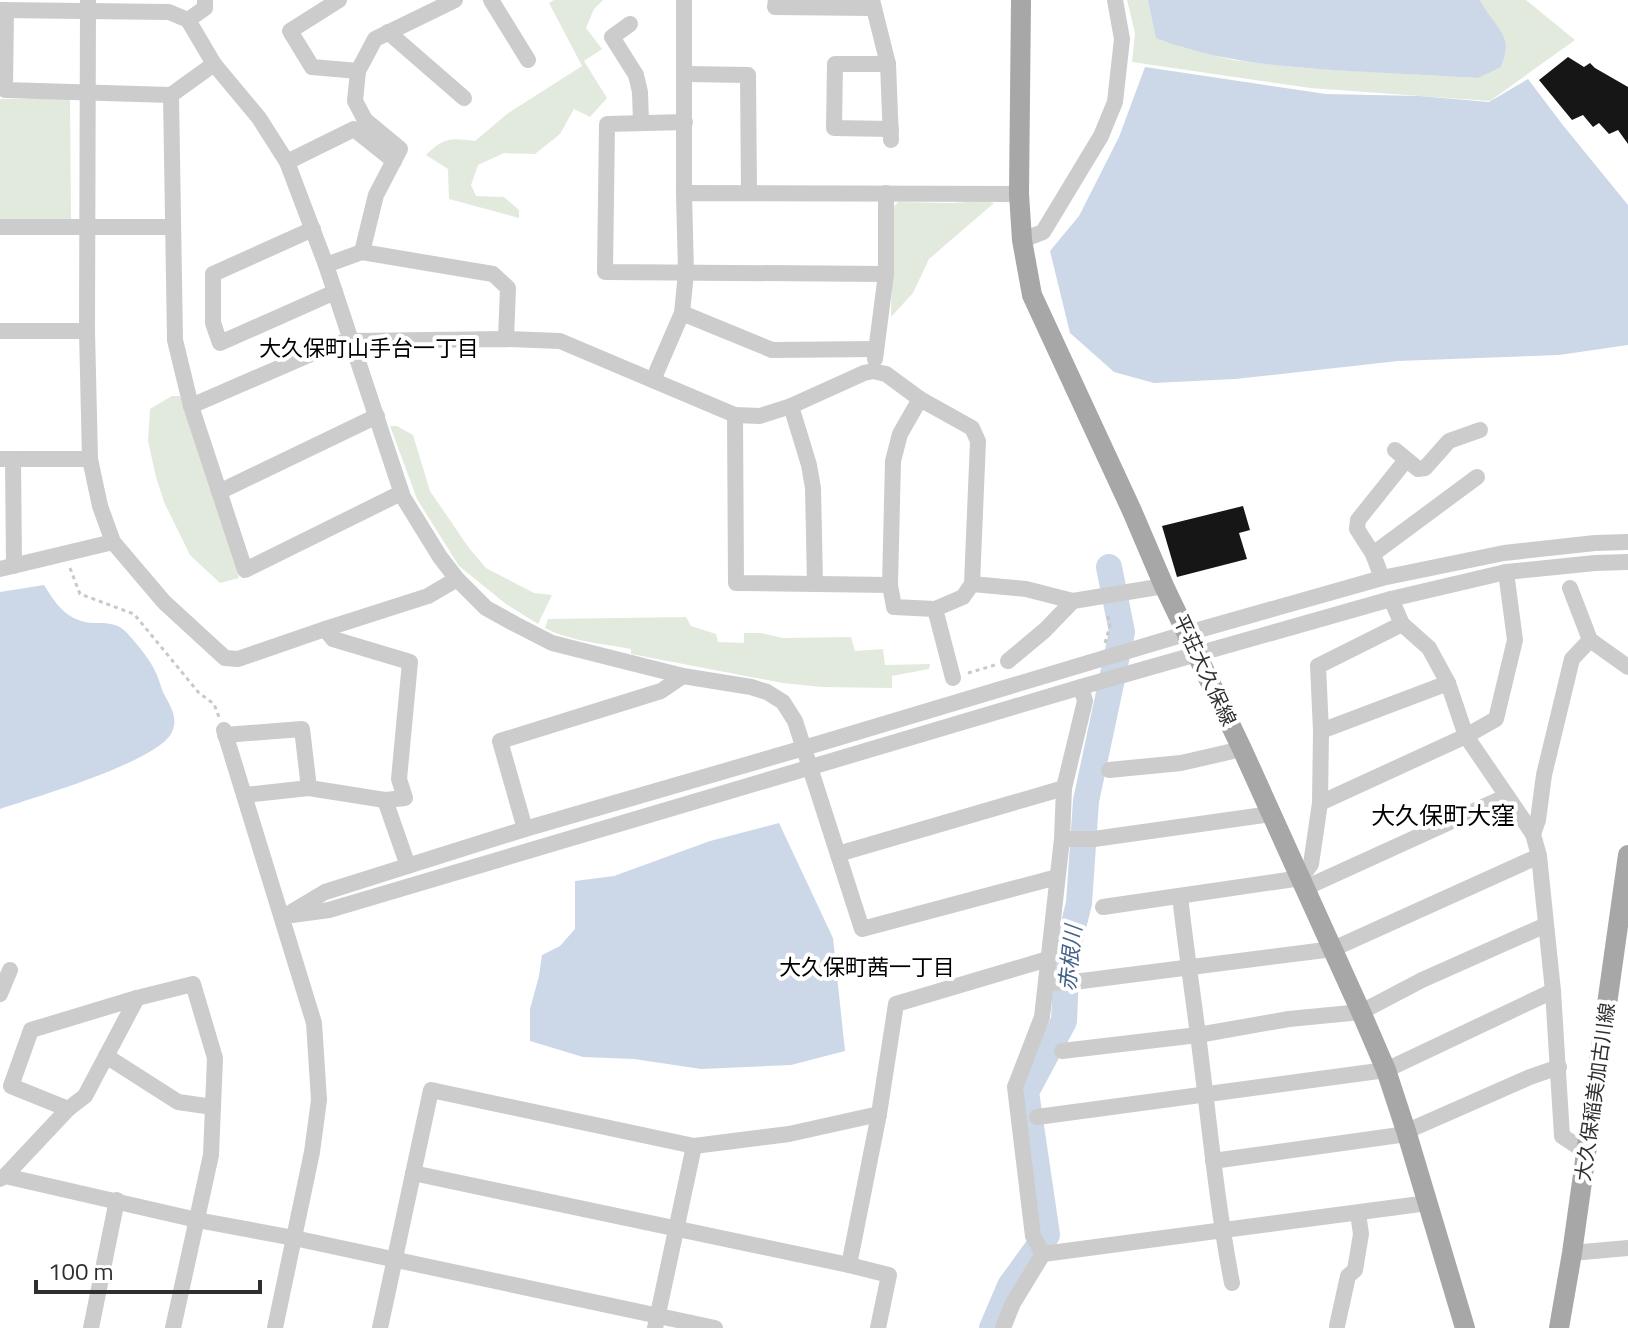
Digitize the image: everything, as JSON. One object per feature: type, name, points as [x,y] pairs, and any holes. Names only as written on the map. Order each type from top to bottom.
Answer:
[{"type":"main road","name":"平荘大久保線","points":[[1021,0],[1019,194],[1022,240],[1032,295],[1386,1070],[1465,1328]]},
{"type":"main road","name":"大久保稲美加古川線","points":[[1559,1328],[1628,855]]},
{"type":"street","points":[[188,20],[205,8],[205,0]]},
{"type":"street","points":[[339,0],[290,31],[312,67],[358,71]]},
{"type":"street","points":[[362,252],[376,195],[400,149],[365,120],[355,101],[358,71],[375,39],[455,0]]},
{"type":"street","points":[[491,0],[528,60]]},
{"type":"street","points":[[653,380],[682,313],[686,273],[684,0]]},
{"type":"street","points":[[776,0],[775,7],[873,4],[888,64],[891,135],[834,128],[835,64],[888,64]]},
{"type":"street","points":[[1022,240],[1043,232],[1101,136],[1115,102],[1122,39],[1115,0]]},
{"type":"street","points":[[88,5],[87,331],[90,459],[100,506],[113,542],[164,602],[225,658],[238,659],[428,596],[457,579]]},
{"type":"street","points":[[214,64],[171,95],[2,90],[3,10],[88,5],[169,12],[188,20],[214,64],[259,118],[287,162],[326,265],[401,493],[440,557],[486,608],[552,643],[683,676],[751,687],[783,702],[795,721],[862,929],[1057,877]]},
{"type":"street","points":[[630,24],[612,37],[636,75],[641,123]]},
{"type":"street","points":[[388,32],[464,98]]},
{"type":"street","points":[[685,74],[748,75],[749,193]]},
{"type":"street","points":[[171,95],[175,340],[191,406],[245,570],[401,493]]},
{"type":"street","points":[[685,122],[607,124],[605,272],[886,274]]},
{"type":"street","points":[[287,162],[354,129],[394,161]]},
{"type":"street","points":[[684,193],[1019,194]]},
{"type":"street","points":[[873,371],[886,274],[886,193]]},
{"type":"street","points":[[0,227],[172,227]]},
{"type":"street","points":[[313,229],[213,274],[213,323],[220,343],[335,292]]},
{"type":"street","points":[[326,265],[362,252],[493,274],[508,288],[506,339]]},
{"type":"street","points":[[682,313],[772,350],[876,349]]},
{"type":"street","points":[[0,331],[87,331]]},
{"type":"street","points":[[191,406],[334,344],[351,341],[560,341],[735,415],[760,416],[791,406],[864,373],[873,371],[886,374],[920,399],[972,428],[978,441],[972,584],[963,597],[935,609],[894,607],[890,585],[893,461],[900,434],[920,399]]},
{"type":"street","points":[[791,406],[813,488],[815,584]]},
{"type":"street","points":[[735,415],[736,583],[890,585]]},
{"type":"street","points":[[219,492],[377,416]]},
{"type":"street","points":[[1382,578],[1373,554],[1357,529],[1358,520],[1401,455],[1418,469],[1425,468],[1449,441],[1480,430]]},
{"type":"street","points":[[90,459],[7,459],[7,568],[113,542]]},
{"type":"street","points":[[1373,554],[1477,477]]},
{"type":"street","points":[[283,917],[325,892],[525,829],[1382,578],[1504,553],[1628,542]]},
{"type":"street","points":[[283,917],[329,910],[1081,687],[1391,599],[1506,572],[1628,562]]},
{"type":"street","points":[[1320,803],[1466,736],[1496,719],[1515,640],[1506,572]]},
{"type":"street","points":[[972,584],[1026,589],[1073,601],[1164,586]]},
{"type":"street","points":[[1570,588],[1590,640],[1628,667]]},
{"type":"street","points":[[1391,599],[1402,624],[1429,648],[1448,683],[1466,736],[1533,834],[1539,856],[1553,991],[1562,1136],[1586,1152]]},
{"type":"street","points":[[1008,661],[1073,601]]},
{"type":"street","points":[[935,609],[953,678]]},
{"type":"street","points":[[1303,883],[1311,864],[1320,803],[1318,666],[1402,624]]},
{"type":"street","points":[[244,795],[309,788],[385,800],[405,798],[399,779],[410,662],[333,639],[325,629]]},
{"type":"street","points":[[1533,834],[1572,659],[1590,640]]},
{"type":"street","points":[[525,829],[500,741],[661,691],[683,676]]},
{"type":"street","points":[[1321,731],[1448,683]]},
{"type":"street","points":[[1043,1254],[1033,1236],[1015,1087],[1042,1017],[1062,839],[1064,788],[1085,701],[1081,687]]},
{"type":"street","points":[[275,1328],[312,1152],[319,1100],[314,1023],[224,733],[302,729],[309,788]]},
{"type":"street","points":[[1109,770],[1181,763],[1242,749]]},
{"type":"street","points":[[838,854],[1064,788]]},
{"type":"street","points":[[1103,907],[1303,883],[1507,796]]},
{"type":"street","points":[[385,800],[408,866]]},
{"type":"street","points":[[1062,839],[1094,839],[1271,814]]},
{"type":"street","points":[[1046,983],[1333,949],[1539,856]]},
{"type":"street","points":[[1180,896],[1222,1230],[1232,1283]]},
{"type":"street","points":[[1062,1051],[1361,1012],[1422,980],[1546,925]]},
{"type":"street","points":[[849,1265],[879,1114],[896,1004],[1048,959]]},
{"type":"street","points":[[0,994],[10,970]]},
{"type":"street","points":[[68,1109],[11,1086],[31,1030],[193,984],[215,1058],[211,1155],[173,1328]]},
{"type":"street","points":[[1037,1117],[1386,1070],[1553,991]]},
{"type":"street","points":[[2,1177],[68,1109],[85,1096],[137,998]]},
{"type":"street","points":[[106,1056],[178,1102],[213,1107]]},
{"type":"street","points":[[1213,1161],[1407,1134],[1414,1128],[1559,1067]]},
{"type":"street","points":[[380,1328],[431,1090],[694,1146],[789,1134],[879,1114]]},
{"type":"street","points":[[656,1322],[694,1146]]},
{"type":"street","points":[[413,1173],[889,1275],[878,1328]]},
{"type":"street","points":[[2,1177],[394,1260],[656,1322],[715,1328]]},
{"type":"street","points":[[91,1328],[117,1200]]},
{"type":"street","points":[[1043,1254],[1428,1203]]},
{"type":"street","points":[[1337,1326],[1348,1276],[1355,1270],[1361,1234],[1358,1213]]},
{"type":"street","points":[[1572,1253],[1628,1248]]},
{"type":"street","points":[[1003,1328],[1013,1303],[1043,1254]]},
{"type":"path","points":[[64,554],[80,594],[134,614],[199,693],[214,704]]},
{"type":"path","points":[[1103,597],[1110,626],[1105,643]]},
{"type":"path","points":[[953,678],[1008,661]]},
{"type":"shaded area","points":[[554,0],[603,0],[594,9],[586,28],[602,49],[584,61],[607,98],[590,117],[574,109],[560,134],[535,154],[504,153],[478,165],[471,185],[476,196],[504,197],[519,210],[519,218],[449,199],[448,169],[426,155],[448,140],[475,141],[507,114],[582,66],[549,3]]},
{"type":"shaded area","points":[[1127,0],[1148,0],[1181,47],[1233,60],[1304,68],[1478,78],[1500,68],[1480,0],[1526,0],[1575,40],[1490,101],[1310,88],[1132,62],[1135,33]]},
{"type":"shaded area","points":[[0,99],[70,99],[71,219],[0,219]]},
{"type":"shaded area","points":[[898,202],[994,203],[929,259],[913,293],[891,317],[893,208]]},
{"type":"shaded area","points":[[172,396],[183,399],[219,503],[239,578],[220,583],[190,555],[164,502],[148,441],[150,409]]},
{"type":"shaded area","points":[[390,426],[397,426],[413,435],[430,491],[486,568],[534,593],[552,595],[538,624],[506,604],[459,566],[417,499]]},
{"type":"shaded area","points":[[686,617],[691,626],[716,634],[718,642],[744,643],[744,633],[783,638],[851,637],[855,651],[883,649],[885,665],[930,664],[929,669],[892,676],[892,688],[783,683],[631,654],[631,649],[576,639],[545,628],[548,619]]},
{"type":"water","points":[[1148,0],[1480,0],[1502,32],[1506,48],[1500,68],[1478,78],[1251,62],[1203,53],[1156,38]]},
{"type":"water","points":[[1145,67],[1326,94],[1420,96],[1489,102],[1528,79],[1628,205],[1628,345],[1559,355],[1398,361],[1235,379],[1154,383],[1114,372],[1070,333],[1050,251],[1079,216],[1119,137]]},
{"type":"water","points":[[44,585],[70,616],[86,622],[114,625],[128,634],[155,672],[172,711],[174,726],[162,743],[121,766],[0,809],[0,592]]},
{"type":"water","points":[[779,823],[833,938],[845,1051],[791,1065],[701,1069],[634,1059],[583,1057],[530,1041],[530,1009],[542,955],[560,946],[575,929],[575,881],[614,876],[710,841]]},
{"type":"building","points":[[1568,57],[1584,67],[1590,63],[1628,87],[1628,144],[1618,130],[1609,134],[1599,123],[1593,127],[1583,115],[1572,120],[1539,80]]},
{"type":"building","points":[[1243,506],[1250,530],[1239,533],[1247,559],[1177,577],[1162,526]]},
{"type":"waterway","name":"赤根川","points":[[992,1328],[1010,1286],[1047,1235],[1026,1092],[1064,1021],[1067,952],[1079,903],[1086,801],[1122,632],[1109,567]]},
{"type":"district","name":"大久保町山手台一丁目","points":[[369,348]]},
{"type":"district","name":"大久保町大窪","points":[[1443,816]]},
{"type":"district","name":"大久保町茜一丁目","points":[[867,967]]}]
